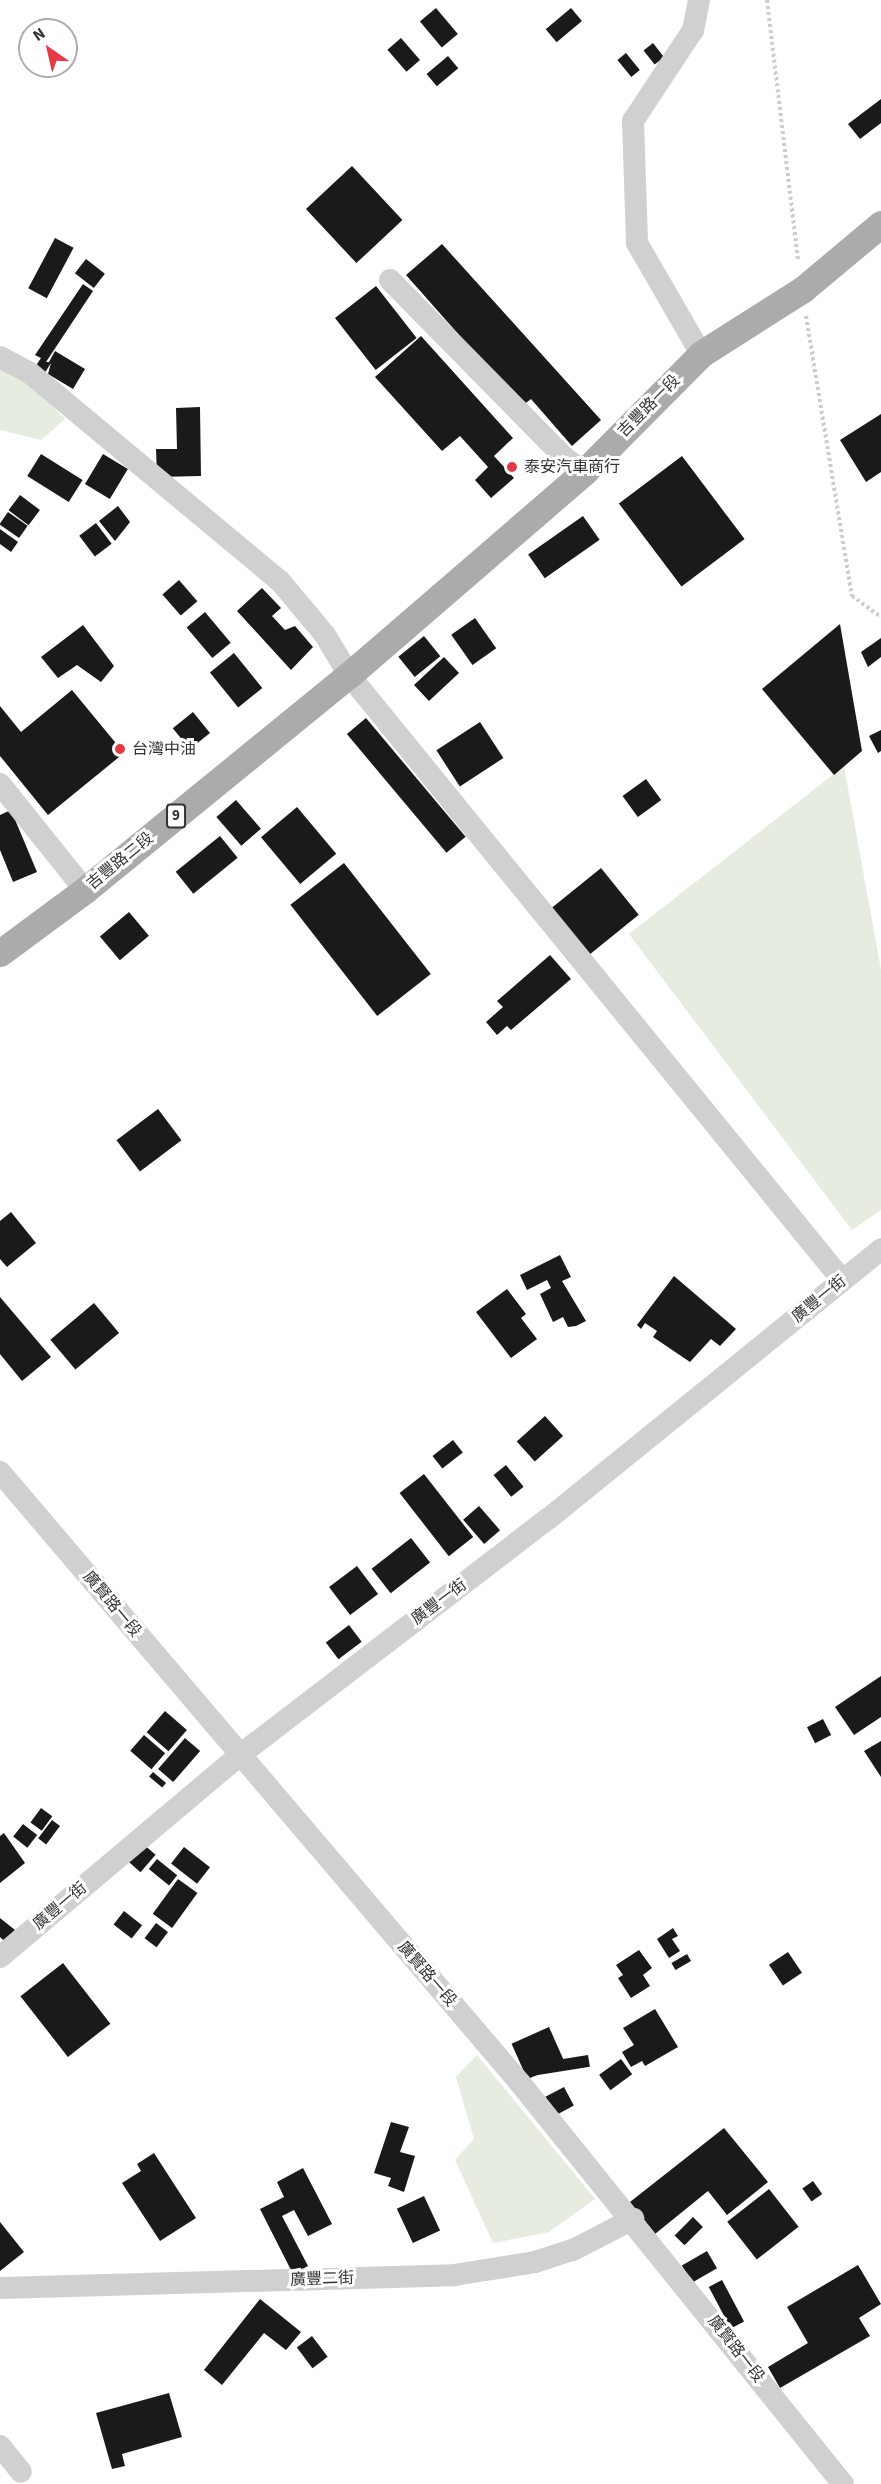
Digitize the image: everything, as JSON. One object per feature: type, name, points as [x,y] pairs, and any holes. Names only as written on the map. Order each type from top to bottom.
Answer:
[{"type":"main road","name":"吉豐路一段","points":[[349,675],[584,472],[701,354],[802,290],[881,224]]},
{"type":"main road","name":"吉豐路二段","points":[[0,953],[85,890],[349,675]]},
{"type":"street","points":[[699,0],[693,30],[633,121],[637,243],[701,354]]},
{"type":"street","points":[[390,280],[564,457],[584,472]]},
{"type":"street","points":[[0,357],[30,373],[280,581],[325,635],[349,675],[842,1280]]},
{"type":"street","points":[[0,784],[85,890]]},
{"type":"street","name":"廣豐一街","points":[[0,1957],[240,1755],[548,1519],[881,1249]]},
{"type":"street","name":"廣賢路一段","points":[[0,1472],[633,2219],[843,2484]]},
{"type":"street","name":"廣豐二街","points":[[0,2288],[454,2275],[535,2262],[573,2250],[633,2219]]},
{"type":"street","points":[[0,2446],[21,2472]]},
{"type":"shaded area","points":[[0,365],[27,380],[65,419],[41,440],[0,430]]},
{"type":"shaded area","points":[[844,766],[881,970],[881,1210],[852,1230],[629,934]]},
{"type":"shaded area","points":[[477,2055],[595,2199],[549,2232],[493,2243],[455,2160],[474,2139],[456,2077]]},
{"type":"building","points":[[436,8],[458,34],[442,48],[420,21]]},
{"type":"building","points":[[571,8],[582,21],[557,42],[546,29]]},
{"type":"building","points":[[401,38],[420,60],[406,72],[387,50]]},
{"type":"building","points":[[653,43],[664,57],[655,65],[644,50]]},
{"type":"building","points":[[626,53],[640,70],[631,77],[617,60]]},
{"type":"building","points":[[448,56],[458,68],[437,86],[427,74]]},
{"type":"building","points":[[881,99],[881,123],[860,139],[848,124]]},
{"type":"building","points":[[352,166],[402,220],[356,263],[306,209]]},
{"type":"building","points":[[55,238],[74,248],[47,298],[28,288]]},
{"type":"building","points":[[442,244],[601,420],[572,446],[531,399],[522,406],[406,275]]},
{"type":"building","points":[[86,259],[105,274],[94,288],[75,273]]},
{"type":"building","points":[[83,284],[93,291],[46,362],[49,362],[55,351],[85,369],[73,389],[48,374],[51,363],[41,379],[31,373],[41,358],[35,355]]},
{"type":"building","points":[[376,286],[417,338],[376,370],[335,318]]},
{"type":"building","points":[[421,336],[513,438],[494,456],[514,478],[491,498],[475,480],[488,467],[460,436],[442,451],[375,377]]},
{"type":"building","points":[[200,407],[201,476],[157,477],[156,449],[177,449],[176,408]]},
{"type":"building","points":[[881,414],[881,472],[866,482],[840,440]]},
{"type":"building","points":[[41,454],[83,480],[69,502],[27,476]]},
{"type":"building","points":[[103,454],[128,469],[110,499],[85,484]]},
{"type":"building","points":[[682,456],[745,539],[681,587],[619,504]]},
{"type":"building","points":[[20,495],[40,510],[29,525],[9,510]]},
{"type":"building","points":[[118,506],[130,522],[115,541],[99,521]]},
{"type":"building","points":[[8,512],[28,526],[19,538],[0,525]]},
{"type":"building","points":[[583,516],[600,540],[545,578],[528,554]]},
{"type":"building","points":[[96,523],[112,544],[95,556],[79,536]]},
{"type":"building","points":[[0,529],[18,542],[11,552],[0,544]]},
{"type":"building","points":[[179,580],[197,601],[181,616],[162,594]]},
{"type":"building","points":[[262,588],[281,608],[272,616],[285,630],[295,626],[313,647],[291,670],[237,611]]},
{"type":"building","points":[[205,612],[231,643],[212,658],[187,627]]},
{"type":"building","points":[[475,618],[496,648],[472,665],[451,635]]},
{"type":"building","points":[[840,624],[862,751],[834,775],[762,689]]},
{"type":"building","points":[[83,625],[114,666],[101,682],[77,665],[58,678],[41,657]]},
{"type":"building","points":[[424,636],[440,656],[415,677],[398,657]]},
{"type":"building","points":[[881,638],[881,657],[868,667],[861,652]]},
{"type":"building","points":[[234,653],[262,688],[238,707],[210,673]]},
{"type":"building","points":[[444,657],[459,673],[429,701],[414,685]]},
{"type":"building","points":[[72,690],[124,753],[48,815],[0,756],[0,706],[21,732]]},
{"type":"building","points":[[193,712],[210,733],[190,749],[173,728]]},
{"type":"building","points":[[366,718],[466,837],[446,853],[347,734]]},
{"type":"building","points":[[480,722],[503,758],[460,786],[436,750]]},
{"type":"building","points":[[881,730],[881,751],[878,753],[869,736]]},
{"type":"building","points":[[646,779],[661,800],[638,817],[623,796]]},
{"type":"building","points":[[236,800],[261,829],[241,846],[216,817]]},
{"type":"building","points":[[297,807],[336,854],[300,884],[261,837]]},
{"type":"building","points":[[11,810],[37,872],[13,882],[0,850],[0,815]]},
{"type":"building","points":[[220,836],[238,858],[193,894],[176,872]]},
{"type":"building","points":[[344,863],[431,974],[377,1016],[290,905]]},
{"type":"building","points":[[601,868],[639,915],[587,956],[550,910]]},
{"type":"building","points":[[129,912],[149,936],[120,960],[100,936]]},
{"type":"building","points":[[550,955],[571,979],[511,1030],[507,1026],[497,1035],[486,1022],[503,1007],[497,1001]]},
{"type":"building","points":[[158,1109],[181,1140],[140,1171],[116,1140]]},
{"type":"building","points":[[11,1212],[36,1243],[7,1267],[0,1259],[0,1221]]},
{"type":"building","points":[[560,1255],[571,1277],[562,1281],[586,1321],[576,1326],[568,1327],[563,1317],[553,1322],[540,1294],[551,1288],[547,1280],[527,1290],[520,1275]]},
{"type":"building","points":[[674,1276],[736,1329],[720,1346],[711,1339],[690,1362],[653,1337],[657,1331],[645,1323],[641,1329],[637,1325]]},
{"type":"building","points":[[507,1289],[526,1314],[521,1318],[537,1339],[511,1358],[476,1312]]},
{"type":"building","points":[[0,1297],[51,1357],[22,1381],[0,1354]]},
{"type":"building","points":[[94,1303],[119,1333],[75,1370],[50,1340]]},
{"type":"building","points":[[545,1416],[563,1436],[535,1461],[517,1441]]},
{"type":"building","points":[[453,1440],[463,1453],[442,1469],[433,1456]]},
{"type":"building","points":[[506,1465],[524,1487],[511,1497],[494,1475]]},
{"type":"building","points":[[424,1474],[473,1537],[449,1556],[400,1493]]},
{"type":"building","points":[[479,1506],[500,1530],[484,1544],[463,1520]]},
{"type":"building","points":[[411,1538],[430,1562],[391,1593],[372,1569]]},
{"type":"building","points":[[357,1566],[378,1594],[350,1615],[329,1587]]},
{"type":"building","points":[[349,1625],[362,1642],[338,1659],[326,1642]]},
{"type":"building","points":[[881,1676],[881,1717],[854,1735],[835,1707]]},
{"type":"building","points":[[165,1711],[187,1730],[169,1751],[147,1732]]},
{"type":"building","points":[[823,1719],[831,1735],[815,1743],[807,1727]]},
{"type":"building","points":[[144,1735],[165,1753],[151,1769],[130,1751]]},
{"type":"building","points":[[185,1738],[200,1751],[173,1782],[158,1769]]},
{"type":"building","points":[[881,1741],[881,1777],[864,1751]]},
{"type":"building","points":[[153,1772],[166,1783],[162,1788],[149,1777]]},
{"type":"building","points":[[41,1808],[52,1816],[42,1831],[30,1823]]},
{"type":"building","points":[[52,1820],[60,1826],[46,1844],[38,1838]]},
{"type":"building","points":[[23,1824],[37,1835],[27,1848],[13,1837]]},
{"type":"building","points":[[4,1833],[25,1863],[0,1883],[0,1836]]},
{"type":"building","points":[[142,1843],[156,1855],[140,1872],[127,1860]]},
{"type":"building","points":[[184,1847],[210,1867],[197,1884],[171,1864]]},
{"type":"building","points":[[157,1859],[177,1875],[169,1885],[149,1869]]},
{"type":"building","points":[[178,1879],[197,1893],[172,1928],[153,1914]]},
{"type":"building","points":[[124,1911],[142,1925],[132,1939],[114,1924]]},
{"type":"building","points":[[0,1918],[15,1930],[5,1942],[0,1937]]},
{"type":"building","points":[[156,1923],[168,1932],[157,1947],[145,1938]]},
{"type":"building","points":[[673,1928],[678,1936],[672,1939],[680,1951],[669,1958],[657,1939]]},
{"type":"building","points":[[639,1950],[652,1968],[643,1975],[650,1986],[631,1998],[618,1978],[623,1975],[616,1965]]},
{"type":"building","points":[[788,1952],[802,1973],[783,1986],[769,1965]]},
{"type":"building","points":[[687,1954],[691,1961],[675,1970],[671,1963]]},
{"type":"building","points":[[63,1963],[110,2024],[68,2057],[20,1996]]},
{"type":"building","points":[[655,2009],[678,2047],[645,2066],[642,2061],[631,2067],[622,2052],[634,2045],[623,2028]]},
{"type":"building","points":[[549,2027],[565,2063],[527,2079],[512,2044]]},
{"type":"building","points":[[588,2055],[590,2067],[529,2077],[527,2065]]},
{"type":"building","points":[[621,2059],[632,2074],[610,2090],[599,2075]]},
{"type":"building","points":[[564,2087],[574,2106],[555,2115],[545,2097]]},
{"type":"building","points":[[391,2122],[409,2127],[400,2152],[415,2156],[404,2192],[388,2186],[391,2178],[374,2173]]},
{"type":"building","points":[[724,2128],[768,2182],[727,2215],[708,2191],[655,2234],[630,2202]]},
{"type":"building","points":[[154,2153],[196,2218],[160,2241],[122,2183],[141,2171],[137,2164]]},
{"type":"building","points":[[303,2168],[332,2224],[308,2236],[294,2210],[282,2216],[308,2266],[293,2274],[260,2209],[284,2197],[277,2182]]},
{"type":"building","points":[[813,2181],[822,2194],[812,2202],[802,2188]]},
{"type":"building","points":[[769,2189],[799,2227],[757,2259],[727,2222]]},
{"type":"building","points":[[424,2196],[440,2230],[413,2243],[397,2209]]},
{"type":"building","points":[[693,2217],[703,2227],[685,2245],[675,2235]]},
{"type":"building","points":[[0,2222],[24,2252],[0,2271]]},
{"type":"building","points":[[707,2251],[717,2268],[692,2283],[682,2266]]},
{"type":"building","points":[[858,2265],[881,2304],[859,2318],[870,2336],[780,2388],[768,2367],[808,2343],[787,2307]]},
{"type":"building","points":[[722,2280],[744,2321],[731,2329],[709,2287]]},
{"type":"building","points":[[260,2299],[301,2332],[286,2350],[264,2333],[222,2385],[204,2370]]},
{"type":"building","points":[[312,2336],[328,2357],[312,2368],[297,2347]]},
{"type":"building","points":[[169,2393],[182,2437],[122,2454],[125,2466],[112,2469],[96,2413]]},
{"type":"place","name":"泰安汽車商行","points":[[512,467]]},
{"type":"place","name":"台灣中油","points":[[120,749]]}]
